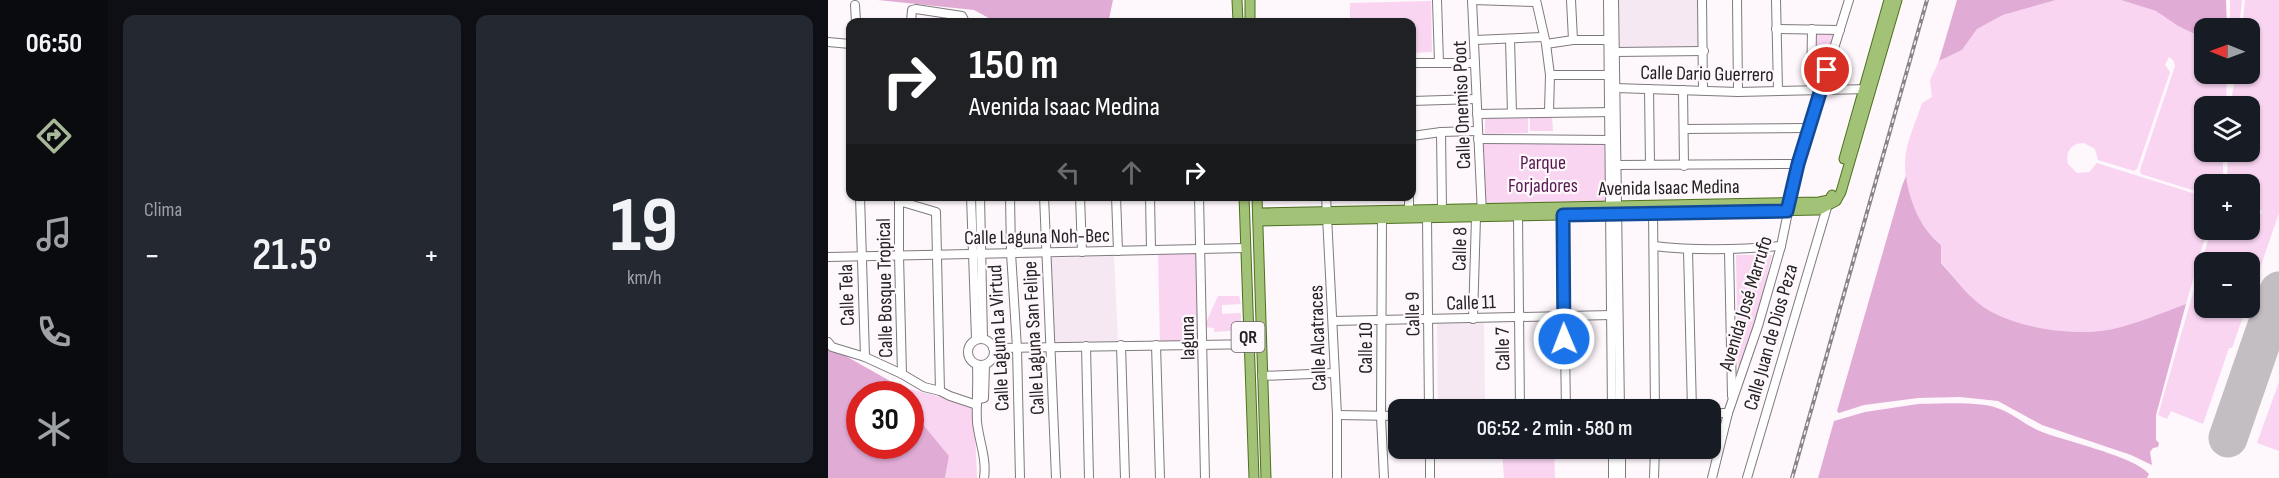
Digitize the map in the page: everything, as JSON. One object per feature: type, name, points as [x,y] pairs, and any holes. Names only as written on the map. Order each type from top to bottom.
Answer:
[{"type":"main road","points":[[1237,0],[1238,18]]},
{"type":"main road","points":[[1250,0],[1250,18]]},
{"type":"main road","name":"Calle Juan de Dios Peza","points":[[1828,204],[1836,201],[1841,192],[1889,0]]},
{"type":"main road","name":"Calle Juan de Dios Peza","points":[[1866,89],[1897,0]]},
{"type":"main road","name":"QR","points":[[1244,201],[1254,478]]},
{"type":"main road","name":"QR","points":[[1257,201],[1266,478]]},
{"type":"main road","name":"Avenida Isaac Medina","points":[[1258,217],[1427,218],[1480,214],[1788,207],[1819,210],[1828,204]]},
{"type":"main road","name":"Avenida Isaac Medina","points":[[1327,216],[1409,210],[1442,210],[1518,216],[1563,215],[1613,210]]},
{"type":"street","points":[[1437,0],[1439,63]]},
{"type":"street","points":[[1472,0],[1536,1],[1550,75],[1549,112]]},
{"type":"street","name":"Calle Onemiso Poot","points":[[1472,0],[1480,214]]},
{"type":"street","points":[[1571,0],[1572,40]]},
{"type":"street","points":[[1608,0],[1609,75],[1616,165],[1611,315],[1612,399]]},
{"type":"street","points":[[1614,0],[1615,88],[1609,140],[1620,399]]},
{"type":"street","points":[[1702,0],[1703,90]]},
{"type":"street","points":[[1737,0],[1738,92]]},
{"type":"street","points":[[1776,0],[1778,90]]},
{"type":"street","name":"Avenida José Marrufo","points":[[1712,478],[1728,413],[1758,326],[1781,246],[1788,207],[1808,128],[1849,0]]},
{"type":"street","points":[[855,5],[856,18]]},
{"type":"street","points":[[911,18],[912,10],[940,11],[963,18]]},
{"type":"street","points":[[1776,29],[1840,30]]},
{"type":"street","points":[[1811,90],[1812,29]]},
{"type":"street","points":[[1510,39],[1512,113]]},
{"type":"street","points":[[1475,40],[1608,40]]},
{"type":"street","points":[[828,42],[846,44]]},
{"type":"street","points":[[1615,52],[1704,51]]},
{"type":"street","points":[[1416,63],[1475,63]]},
{"type":"street","points":[[1550,75],[1609,75]]},
{"type":"street","name":"Calle Dario Guerrero","points":[[1615,88],[1738,92],[1866,89]]},
{"type":"street","points":[[1649,89],[1650,164]]},
{"type":"street","points":[[1683,90],[1684,166]]},
{"type":"street","points":[[1416,101],[1476,99]]},
{"type":"street","points":[[1477,114],[1612,112]]},
{"type":"street","points":[[1684,129],[1808,128]]},
{"type":"street","points":[[1416,135],[1441,132],[1609,140]]},
{"type":"street","points":[[1441,132],[1442,210]]},
{"type":"street","points":[[1616,165],[1798,164]]},
{"type":"street","name":"Calle Tela","points":[[860,201],[865,357]]},
{"type":"street","name":"Calle Bosque Tropical","points":[[899,201],[902,374]]},
{"type":"street","points":[[917,201],[936,212],[940,391]]},
{"type":"street","points":[[971,201],[978,254]]},
{"type":"street","points":[[980,201],[978,254],[980,339]]},
{"type":"street","name":"Calle Laguna La Virtud","points":[[1010,201],[1020,478]]},
{"type":"street","name":"Calle Laguna San Felipe","points":[[1044,201],[1056,478]]},
{"type":"street","points":[[1080,201],[1082,252]]},
{"type":"street","points":[[1116,201],[1118,251]]},
{"type":"street","points":[[1150,201],[1152,250]]},
{"type":"street","name":"laguna","points":[[1199,201],[1205,478]]},
{"type":"street","name":"Calle Alcatraces","points":[[1326,201],[1337,416],[1337,478]]},
{"type":"street","points":[[1409,201],[1409,210]]},
{"type":"street","name":"Calle Juan de Dios Peza","points":[[1748,478],[1828,204]]},
{"type":"street","points":[[1653,209],[1655,399]]},
{"type":"street","name":"Calle 8","points":[[1473,319],[1480,214]]},
{"type":"street","points":[[1563,215],[1566,399]]},
{"type":"street","name":"Calle 7","points":[[1518,216],[1520,399]]},
{"type":"street","name":"Calle 10","points":[[1382,218],[1383,478]]},
{"type":"street","name":"Calle 9","points":[[1427,218],[1430,399]]},
{"type":"street","points":[[972,221],[981,220]]},
{"type":"street","points":[[1654,246],[1729,251],[1781,246]]},
{"type":"street","name":"Calle Laguna Noh-Bec","points":[[828,257],[1246,248]]},
{"type":"street","points":[[1688,250],[1692,399]]},
{"type":"street","points":[[1729,251],[1732,402]]},
{"type":"street","name":"Calle 11","points":[[1333,321],[1611,315]]},
{"type":"street","points":[[980,339],[988,341],[993,348],[992,358],[981,365],[972,362],[967,352],[968,347],[980,339]]},
{"type":"street","points":[[828,342],[832,347],[865,357],[924,387],[977,403]]},
{"type":"street","points":[[993,348],[1261,344]]},
{"type":"street","points":[[1121,345],[1125,478]]},
{"type":"street","points":[[1156,345],[1160,478]]},
{"type":"street","points":[[1086,346],[1089,478]]},
{"type":"street","points":[[981,365],[977,403],[980,440],[986,465],[984,478]]},
{"type":"street","points":[[1262,376],[1334,373]]},
{"type":"street","points":[[1721,413],[1728,413]]},
{"type":"street","points":[[1337,416],[1388,417]]},
{"type":"street","points":[[1430,459],[1430,478]]},
{"type":"street","points":[[1613,459],[1613,478]]},
{"type":"street","points":[[1621,459],[1621,478]]},
{"type":"street","points":[[1654,478],[1655,459]]},
{"type":"shaded area","points":[[878,0],[1113,0],[1109,18],[989,18],[974,10]]},
{"type":"shaded area","points":[[1616,0],[1699,0],[1700,48],[1617,50]]},
{"type":"shaded area","points":[[1957,0],[2056,0],[2003,15],[1977,29],[1962,50],[1939,61]]},
{"type":"shaded area","points":[[2121,0],[2226,0],[2227,18],[2194,18],[2194,34],[2156,11]]},
{"type":"shaded area","points":[[1906,176],[1917,214],[1941,245],[1941,263],[1976,301],[2004,318],[2054,330],[2089,332],[2121,327],[2186,304],[2156,415],[2156,440],[2159,443],[2158,447],[2153,448],[2150,452],[2152,465],[2131,455],[2042,425],[1998,401],[1960,397],[1918,398],[1864,405],[1839,413],[1837,411]]},
{"type":"shaded area","points":[[1114,256],[1118,342],[1053,343],[1049,258]]},
{"type":"shaded area","points":[[1437,323],[1484,323],[1485,399],[1438,399]]},
{"type":"shaded area","points":[[828,346],[890,381],[846,381],[846,459],[924,459],[924,426],[949,456],[945,478],[828,478]]},
{"type":"shaded area","points":[[1918,404],[1969,404],[1997,408],[2036,429],[2115,456],[2142,468],[2149,474],[2147,478],[1818,478],[1834,421],[1865,412]]},
{"type":"green space","points":[[2056,0],[2121,0],[2156,11],[2194,34],[2194,84],[2227,84],[2226,96],[2194,96],[2194,162],[2223,162],[2223,174],[2194,174],[2194,191],[2141,174],[2140,170],[2175,66],[2169,57],[2165,65],[2170,72],[2137,169],[2134,171],[2098,160],[2095,149],[2084,143],[2072,146],[2068,152],[2068,164],[2077,173],[2089,172],[2097,163],[2194,194],[2194,240],[2204,240],[2201,252],[2194,252],[2194,276],[2186,304],[2137,322],[2106,330],[2072,332],[2036,327],[2004,318],[1990,311],[1964,289],[1941,262],[1941,245],[1924,226],[1908,190],[1905,165],[1909,140],[1922,103],[1932,97],[1930,80],[1939,61],[1962,50],[1977,29],[2003,15]]},
{"type":"green space","points":[[2230,0],[2242,0],[2240,18],[2230,18]]},
{"type":"green space","points":[[2245,0],[2279,0],[2279,213],[2260,268],[2260,252],[2205,252],[2208,240],[2260,240],[2260,214],[2262,211],[2260,210],[2260,174],[2227,174],[2228,162],[2260,162],[2260,96],[2232,96],[2234,84],[2260,84],[2260,18],[2243,18]]},
{"type":"green space","points":[[1431,1],[1432,52],[1416,53],[1416,18],[1350,18],[1350,3]]},
{"type":"green space","points":[[1815,34],[1835,34],[1818,86],[1815,86]]},
{"type":"green space","points":[[1485,115],[1528,115],[1528,133],[1485,134]]},
{"type":"green space","points":[[1530,117],[1552,117],[1553,131],[1530,131]]},
{"type":"green space","name":"Parque Forjadores","points":[[1481,144],[1604,144],[1606,205],[1483,204]]},
{"type":"green space","points":[[1197,250],[1202,344],[1160,344],[1158,252]]},
{"type":"green space","points":[[1736,255],[1772,255],[1755,325],[1738,374]]},
{"type":"green space","points":[[2194,289],[2194,318],[2242,318],[2232,348],[2229,348],[2203,424],[2171,411],[2167,419],[2158,415]]},
{"type":"green space","points":[[1218,296],[1239,296],[1241,304],[1222,305],[1222,314],[1241,313],[1241,330],[1214,332],[1214,328],[1204,327]]},
{"type":"green space","points":[[2279,382],[2279,451],[2257,443]]},
{"type":"green space","points":[[924,393],[974,406],[977,478],[945,478],[949,456],[924,426]]},
{"type":"green space","points":[[1503,459],[1554,459],[1555,478],[1504,478]]},
{"type":"runway","points":[[2228,438],[2279,291]]},
{"type":"railway","points":[[1792,478],[1927,0]]},
{"type":"route","points":[[1564,339],[1563,215],[1787,211],[1808,128],[1827,70]]}]
